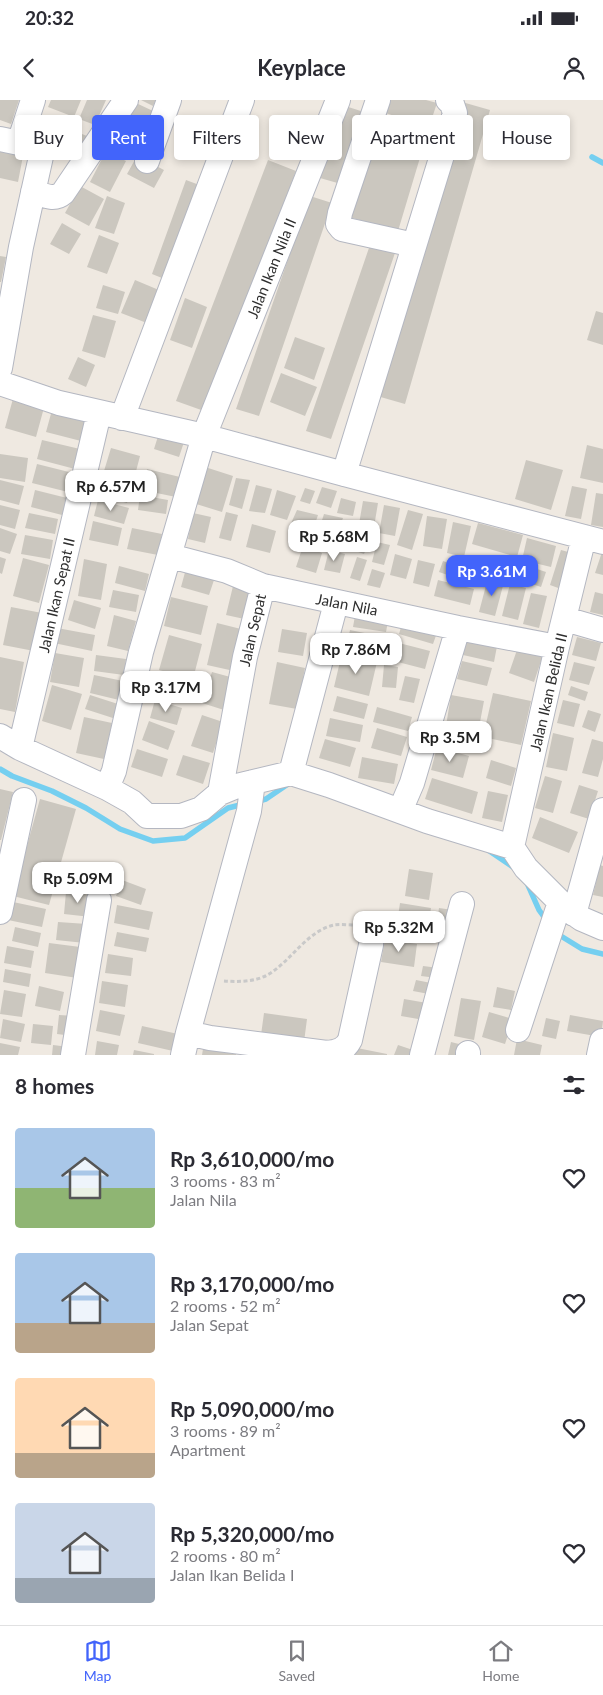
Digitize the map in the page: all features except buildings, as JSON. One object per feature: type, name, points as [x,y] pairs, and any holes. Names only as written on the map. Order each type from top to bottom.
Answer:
[{"type":"street","points":[[29,115],[33,100]]},
{"type":"street","points":[[33,192],[53,198],[63,193],[126,100]]},
{"type":"street","points":[[148,161],[169,100]]},
{"type":"street","points":[[122,418],[242,100]]},
{"type":"street","name":"Jalan Ikan Nila II","points":[[107,788],[114,771],[141,652],[204,436],[338,100]]},
{"type":"street","points":[[378,100],[338,224],[342,229],[414,245]]},
{"type":"street","points":[[344,474],[454,112],[452,104],[448,100]]},
{"type":"street","points":[[0,368],[11,245],[33,192],[24,160]]},
{"type":"street","points":[[0,383],[59,403],[204,436],[594,539]]},
{"type":"street","name":"Jalan Ikan Sepat II","points":[[20,748],[99,413]]},
{"type":"street","name":"Jalan Ikan Belida II","points":[[512,847],[557,647],[565,619],[594,539]]},
{"type":"street","name":"Jalan Nila","points":[[170,556],[228,571],[263,586],[458,628],[557,647]]},
{"type":"street","name":"Jalan Sepat","points":[[220,792],[245,657],[263,586]]},
{"type":"street","points":[[291,773],[336,602]]},
{"type":"street","points":[[565,619],[603,630]]},
{"type":"street","points":[[400,811],[412,783],[458,628]]},
{"type":"street","points":[[0,736],[20,748],[107,788],[132,802],[147,816],[181,816],[201,810],[220,792],[237,786],[253,785],[291,773],[329,785],[400,811],[512,847],[526,868],[564,909],[603,928]]},
{"type":"street","points":[[253,785],[249,811],[186,1044],[210,1038],[327,1052],[342,1049],[350,1040],[372,934]]},
{"type":"street","points":[[0,912],[24,800]]},
{"type":"street","points":[[518,1030],[548,935],[564,909],[603,810]]},
{"type":"street","points":[[73,1055],[99,900]]},
{"type":"street","points":[[422,1055],[462,904]]},
{"type":"path","points":[[203,980],[244,982],[268,975],[291,957],[315,934],[334,926],[359,924],[369,927],[372,934]]},
{"type":"waterway","points":[[592,157],[603,163]]},
{"type":"waterway","points":[[0,769],[12,776],[52,791],[86,808],[120,829],[153,841],[185,838],[228,808],[244,804]]},
{"type":"waterway","points":[[255,802],[266,799],[288,784]]},
{"type":"waterway","points":[[488,850],[513,867]]},
{"type":"waterway","points":[[527,883],[539,910],[547,921]]},
{"type":"waterway","points":[[556,933],[582,949],[603,954]]}]
